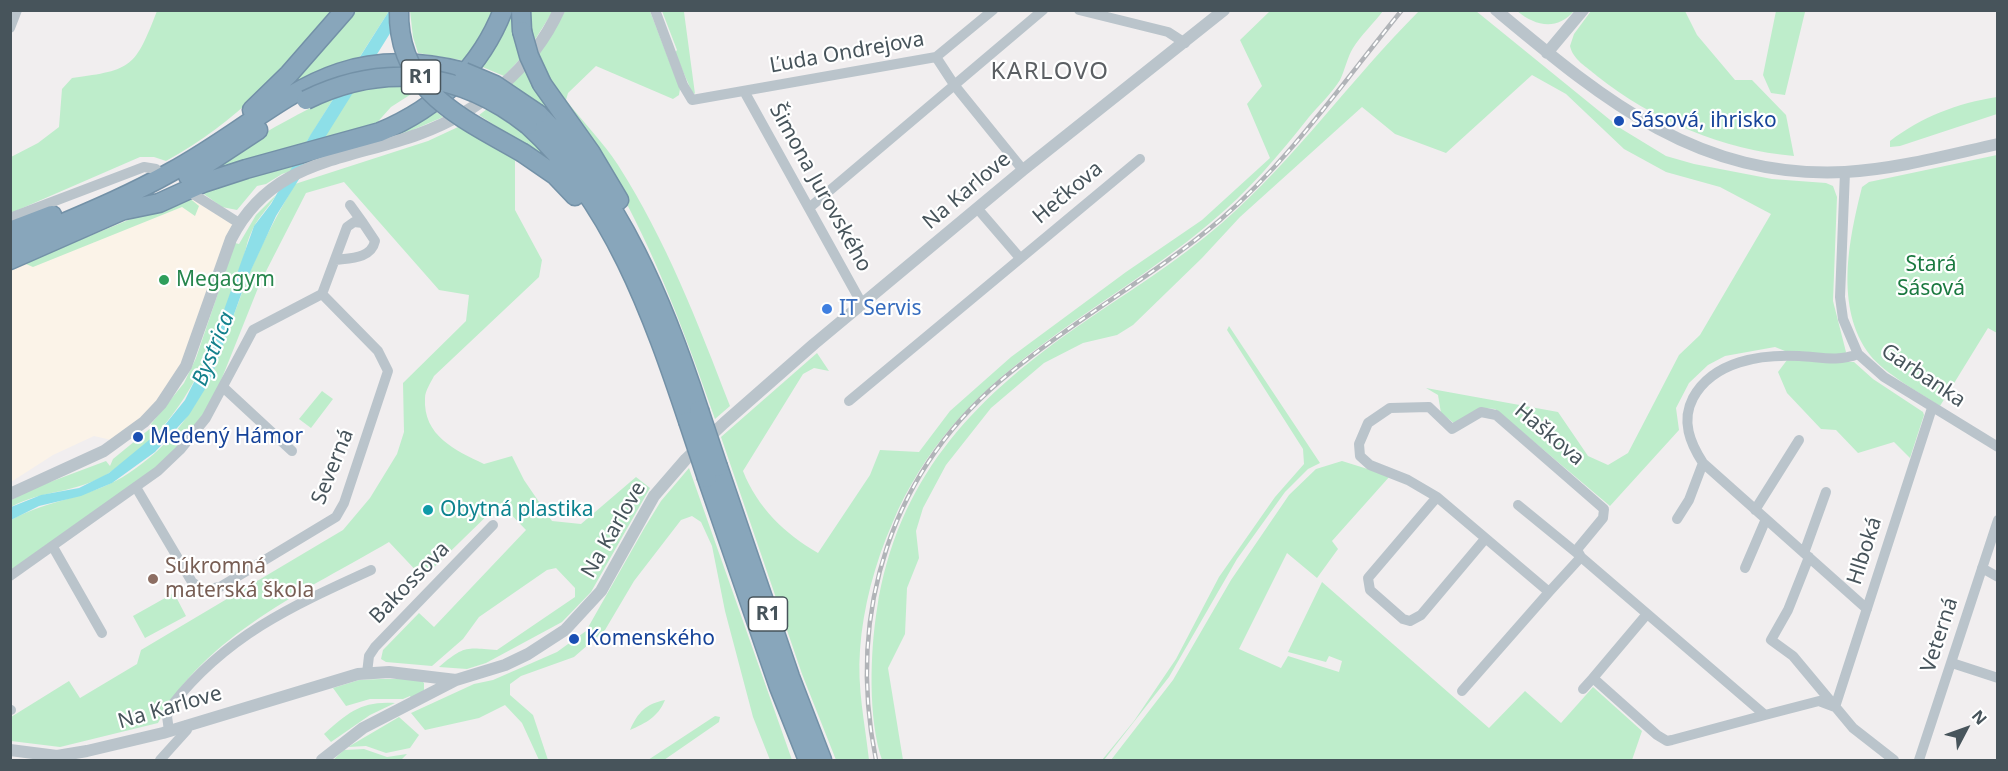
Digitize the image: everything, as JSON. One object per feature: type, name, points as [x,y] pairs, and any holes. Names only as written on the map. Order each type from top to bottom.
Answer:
[{"type":"highway","points":[[231,133],[289,75],[345,10]]},
{"type":"highway","points":[[399,10],[404,51],[425,88],[455,114],[523,153],[567,186],[634,278]]},
{"type":"highway","points":[[125,210],[159,203],[203,183],[302,162],[318,149],[380,132],[402,123],[431,105],[456,85],[474,64],[503,10]]},
{"type":"highway","points":[[522,10],[522,31],[529,56],[542,84],[591,153],[619,201],[666,298],[672,332]]},
{"type":"highway","name":"R1","points":[[10,246],[142,188],[186,163],[316,80],[366,65],[428,64],[464,72],[495,85],[533,120],[566,145],[607,202],[634,247],[672,332],[694,416],[779,687],[808,760]]},
{"type":"highway","name":"R1","points":[[10,260],[125,210],[178,182],[306,100],[333,88],[366,79],[423,77],[450,83],[481,94],[533,120],[610,233],[634,278],[694,416]]},
{"type":"highway","points":[[10,246],[66,214],[168,167],[253,109]]},
{"type":"highway","points":[[10,231],[51,216],[66,214]]},
{"type":"highway","name":"R1","points":[[713,472],[822,760]]},
{"type":"street","points":[[10,28],[17,10]]},
{"type":"street","points":[[10,494],[104,451],[144,422],[169,395],[186,366],[231,239],[239,223],[262,195],[302,162],[420,133],[478,104],[506,82],[534,51],[559,10]]},
{"type":"street","name":"Ľuda Ondrejova","points":[[655,10],[683,85],[692,100],[936,57],[993,10]]},
{"type":"street","points":[[809,208],[1043,10]]},
{"type":"street","points":[[1079,10],[1168,32],[1185,43]]},
{"type":"street","name":"Na Karlove","points":[[10,750],[57,756],[168,731],[304,689],[366,673],[389,672],[456,680],[505,665],[528,654],[579,618],[601,591],[639,519],[667,480],[758,392],[1023,170],[1224,10]]},
{"type":"street","points":[[1496,10],[1547,53],[1620,108],[1691,145],[1759,165],[1818,172],[1845,172],[1912,162],[1998,144]]},
{"type":"street","points":[[1547,53],[1583,10]]},
{"type":"street","points":[[936,57],[955,86],[1023,170]]},
{"type":"street","name":"Šimona Jurovského","points":[[744,91],[862,304]]},
{"type":"street","name":"Hečkova","points":[[849,401],[1140,159]]},
{"type":"street","points":[[10,218],[144,167],[156,169]]},
{"type":"street","points":[[1845,172],[1840,297],[1843,319],[1858,354],[1836,360],[1799,356],[1773,357],[1730,365],[1718,372],[1699,390],[1688,410],[1687,424],[1689,438],[1703,463],[1867,609]]},
{"type":"street","points":[[193,194],[239,223]]},
{"type":"street","points":[[335,260],[368,254],[375,241],[350,205]]},
{"type":"street","points":[[977,208],[1020,258]]},
{"type":"street","points":[[10,576],[137,489],[190,439],[224,388],[253,330],[322,294],[347,228],[354,222],[363,223]]},
{"type":"street","name":"Severná","points":[[137,489],[192,582],[203,590],[220,587],[336,517],[344,503],[388,371],[378,351],[322,294]]},
{"type":"street","name":"Garbanka","points":[[1858,354],[1884,377],[1998,447]]},
{"type":"street","name":"Severná","points":[[224,388],[292,451]]},
{"type":"street","name":"Haškova","points":[[1462,691],[1549,592],[1580,555],[1579,547],[1603,518],[1604,509],[1496,415],[1482,412],[1452,429],[1430,407],[1390,408],[1368,423],[1359,444],[1360,456],[1370,465],[1408,480],[1437,497],[1549,592]]},
{"type":"street","name":"Hlboká","points":[[1835,707],[1932,408]]},
{"type":"street","points":[[1755,510],[1799,440]]},
{"type":"street","points":[[1677,519],[1689,500],[1703,463]]},
{"type":"street","points":[[1826,492],[1788,610],[1771,640],[1792,656],[1867,741],[1894,760]]},
{"type":"street","points":[[1437,497],[1368,579],[1370,590],[1403,619],[1410,621],[1421,615],[1485,539]]},
{"type":"street","points":[[1518,505],[1580,555],[1765,715]]},
{"type":"street","points":[[1745,568],[1766,519]]},
{"type":"street","name":"Veterná","points":[[1919,760],[1998,520]]},
{"type":"street","name":"Bakossova","points":[[366,673],[369,656],[375,647],[493,525]]},
{"type":"street","points":[[53,547],[102,633]]},
{"type":"street","points":[[1982,568],[1998,577]]},
{"type":"street","name":"Bakossova","points":[[167,752],[168,716],[172,705],[236,640],[303,601],[371,570]]},
{"type":"street","points":[[1583,689],[1647,614]]},
{"type":"street","points":[[1952,663],[1998,678]]},
{"type":"street","points":[[431,676],[431,693]]},
{"type":"street","points":[[1593,678],[1667,741],[1819,701],[1835,707]]},
{"type":"street","points":[[322,760],[363,728],[456,680]]},
{"type":"street","name":"Bakossova","points":[[167,752],[187,730],[187,725]]},
{"type":"shaded area","points":[[187,196],[239,228],[188,371],[120,442],[94,436],[53,455],[11,482],[11,268]]},
{"type":"green space","points":[[157,11],[335,11],[257,94],[215,130],[192,146],[166,161],[154,157],[140,157],[11,213],[11,157],[38,143],[59,127],[62,89],[72,78],[120,68],[137,55]]},
{"type":"green space","points":[[352,11],[389,11],[359,58],[331,66],[280,91]]},
{"type":"green space","points":[[410,11],[495,11],[466,61],[418,53],[413,37]]},
{"type":"green space","points":[[509,11],[515,11],[523,56],[504,76],[480,66]]},
{"type":"green space","points":[[526,11],[553,11],[531,46]]},
{"type":"green space","points":[[565,11],[650,11],[680,89],[679,95],[673,99],[596,66],[568,93],[566,100],[618,165],[666,252],[730,406],[715,419],[672,304],[635,220],[601,158],[536,58]]},
{"type":"green space","points":[[662,11],[701,11],[684,12],[695,94],[692,92],[675,53],[677,50]]},
{"type":"green space","points":[[1270,11],[1383,11],[1353,48],[1340,80],[1333,90],[1275,159],[1237,199],[1165,258],[1031,353],[990,387],[952,426],[919,471],[886,539],[875,570],[864,618],[860,650],[860,678],[869,760],[836,760],[802,674],[721,437],[817,353],[829,371],[814,368],[803,374],[743,471],[756,496],[773,518],[794,537],[818,553],[870,475],[880,450],[919,452],[950,411],[1011,357],[1126,272],[1202,220],[1270,158],[1247,104],[1262,86],[1240,40]]},
{"type":"green space","points":[[1419,11],[1476,11],[1620,128],[1666,156],[1694,164],[1772,179],[1826,183],[1833,186],[1837,197],[1833,301],[1846,352],[1844,355],[1790,353],[1775,347],[1725,356],[1708,365],[1689,383],[1676,408],[1679,430],[1610,506],[1495,409],[1484,408],[1455,424],[1441,413],[1438,395],[1426,388],[1558,412],[1588,456],[1608,465],[1628,453],[1679,355],[1700,335],[1771,214],[1720,187],[1666,172],[1624,149],[1566,94],[1532,75],[1446,153],[1395,134],[1362,107],[1240,217],[1202,258],[1133,325],[1117,335],[1083,343],[1044,363],[991,408],[946,465],[923,508],[916,531],[919,558],[907,588],[905,634],[888,668],[903,760],[882,760],[877,744],[872,706],[873,645],[877,609],[887,563],[902,521],[921,483],[944,448],[972,415],[1037,356],[1168,265],[1222,223],[1274,172]]},
{"type":"green space","points":[[1517,11],[1574,11],[1560,22],[1546,24],[1531,20]]},
{"type":"green space","points":[[1591,11],[1685,11],[1697,35],[1735,80],[1752,80],[1786,115],[1794,156],[1768,153],[1715,140],[1665,119],[1618,92],[1581,63],[1570,46],[1574,34]]},
{"type":"green space","points":[[1776,11],[1805,12],[1785,95],[1771,93],[1763,75]]},
{"type":"green space","points":[[527,68],[589,158],[510,85]]},
{"type":"green space","points":[[386,86],[412,86],[416,91],[391,107],[374,126],[322,140],[352,92]]},
{"type":"green space","points":[[335,96],[304,146],[214,171],[236,151],[252,141]]},
{"type":"green space","points":[[1997,97],[1997,114],[1900,146],[1890,147],[1890,141],[1927,118],[1954,107]]},
{"type":"green space","points":[[487,109],[522,132],[555,165],[479,115]]},
{"type":"green space","points":[[435,111],[443,117],[401,135],[282,174],[266,184],[257,186],[237,210],[222,207],[201,192]]},
{"type":"green space","points":[[458,127],[515,158],[515,210],[542,260],[539,277],[434,376],[425,395],[429,422],[435,432],[452,447],[484,464],[512,456],[524,480],[552,521],[581,524],[636,477],[650,488],[591,592],[562,622],[486,663],[467,669],[439,667],[461,651],[497,650],[575,597],[575,588],[556,568],[547,570],[479,617],[463,639],[432,666],[386,662],[381,659],[383,650],[419,613],[434,627],[526,530],[500,503],[423,578],[389,542],[292,597],[229,640],[201,665],[177,692],[158,723],[60,747],[11,741],[11,717],[69,681],[80,698],[137,664],[141,650],[343,530],[370,498],[397,454],[404,432],[403,383],[466,321],[469,295],[439,290],[344,182],[306,193],[260,283],[212,403],[168,459],[11,570],[11,520],[40,507],[115,481],[154,454],[174,434],[204,388],[257,257],[295,184],[428,141]]},
{"type":"green space","name":"Stará Sásová","points":[[1997,155],[1997,333],[1988,328],[1940,406],[1884,369],[1870,355],[1859,336],[1848,295],[1849,251],[1857,207],[1862,187],[1869,182]]},
{"type":"green space","points":[[276,195],[256,223],[250,236],[220,322],[196,379],[180,405],[161,429],[138,452],[97,480],[35,497],[11,507],[11,500],[34,488],[106,461],[110,466],[113,459],[152,427],[151,424],[184,383],[196,358],[235,243],[239,244],[256,215]]},
{"type":"green space","points":[[187,196],[199,206],[195,216],[182,207],[33,267],[26,264],[26,262]]},
{"type":"green space","points":[[1229,326],[1320,463],[1308,469],[1285,492],[1237,559],[1169,677],[1104,760],[1102,760],[1134,721],[1176,659],[1219,577],[1275,497],[1304,464],[1303,449],[1227,330]]},
{"type":"green space","points":[[1787,360],[1854,362],[1873,379],[1923,412],[1910,458],[1894,442],[1858,453],[1836,430],[1821,429],[1787,393],[1778,372]]},
{"type":"green space","points":[[322,391],[333,399],[311,428],[299,419]]},
{"type":"green space","points":[[1342,461],[1390,476],[1332,541],[1338,549],[1317,578],[1287,553],[1239,649],[1281,668],[1288,656],[1339,672],[1342,661],[1329,656],[1326,662],[1288,652],[1322,582],[1489,728],[1525,691],[1561,723],[1593,687],[1642,731],[1632,760],[1111,760],[1173,680],[1231,580],[1289,495],[1316,469]]},
{"type":"green space","points":[[689,468],[792,760],[770,760],[753,717],[725,611],[712,546],[701,522],[692,516],[681,520],[634,581],[605,630],[574,657],[521,676],[510,684],[510,695],[533,715],[548,760],[539,760],[522,723],[505,705],[479,718],[425,730],[411,713],[474,684],[493,680],[557,652],[586,631],[661,501]]},
{"type":"green space","points":[[174,593],[186,616],[145,638],[133,616]]},
{"type":"green space","points":[[420,679],[424,683],[424,690],[412,700],[410,696],[403,699],[370,699],[346,706],[333,688],[359,680]]},
{"type":"green space","points":[[665,700],[651,719],[630,730],[643,710]]},
{"type":"green space","points":[[395,703],[370,715],[331,742],[324,734],[356,709],[373,704]]},
{"type":"green space","points":[[715,716],[720,717],[719,722],[664,760],[648,760]]},
{"type":"green space","points":[[399,717],[419,735],[410,748],[386,753],[366,746],[348,747]]},
{"type":"green space","points":[[364,749],[387,757],[407,754],[401,760],[333,760],[344,750]]},
{"type":"water","name":"Bystrica","points":[[389,11],[404,11],[276,216],[246,281],[210,381],[189,415],[155,452],[112,483],[81,496],[39,506],[11,520],[11,507],[41,495],[79,488],[109,473],[160,431],[185,400],[209,352],[254,226],[271,204],[311,134]]},
{"type":"railway","points":[[876,760],[868,705],[868,650],[874,598],[887,546],[908,498],[935,452],[970,410],[1011,372],[1195,240],[1246,197],[1316,119],[1402,10]]},
{"type":"place","name":"Sásová, ihrisko","points":[[1619,121]]},
{"type":"place","name":"Megagym","points":[[164,280]]},
{"type":"place","name":"IT Servis","points":[[827,309]]},
{"type":"place","name":"Medený Hámor","points":[[138,437]]},
{"type":"place","name":"Obytná plastika","points":[[428,510]]},
{"type":"place","name":"Súkromná materská škola","points":[[153,579]]},
{"type":"place","name":"Komenského","points":[[574,639]]},
{"type":"district","name":"KARLOVO","points":[[1050,72]]}]
